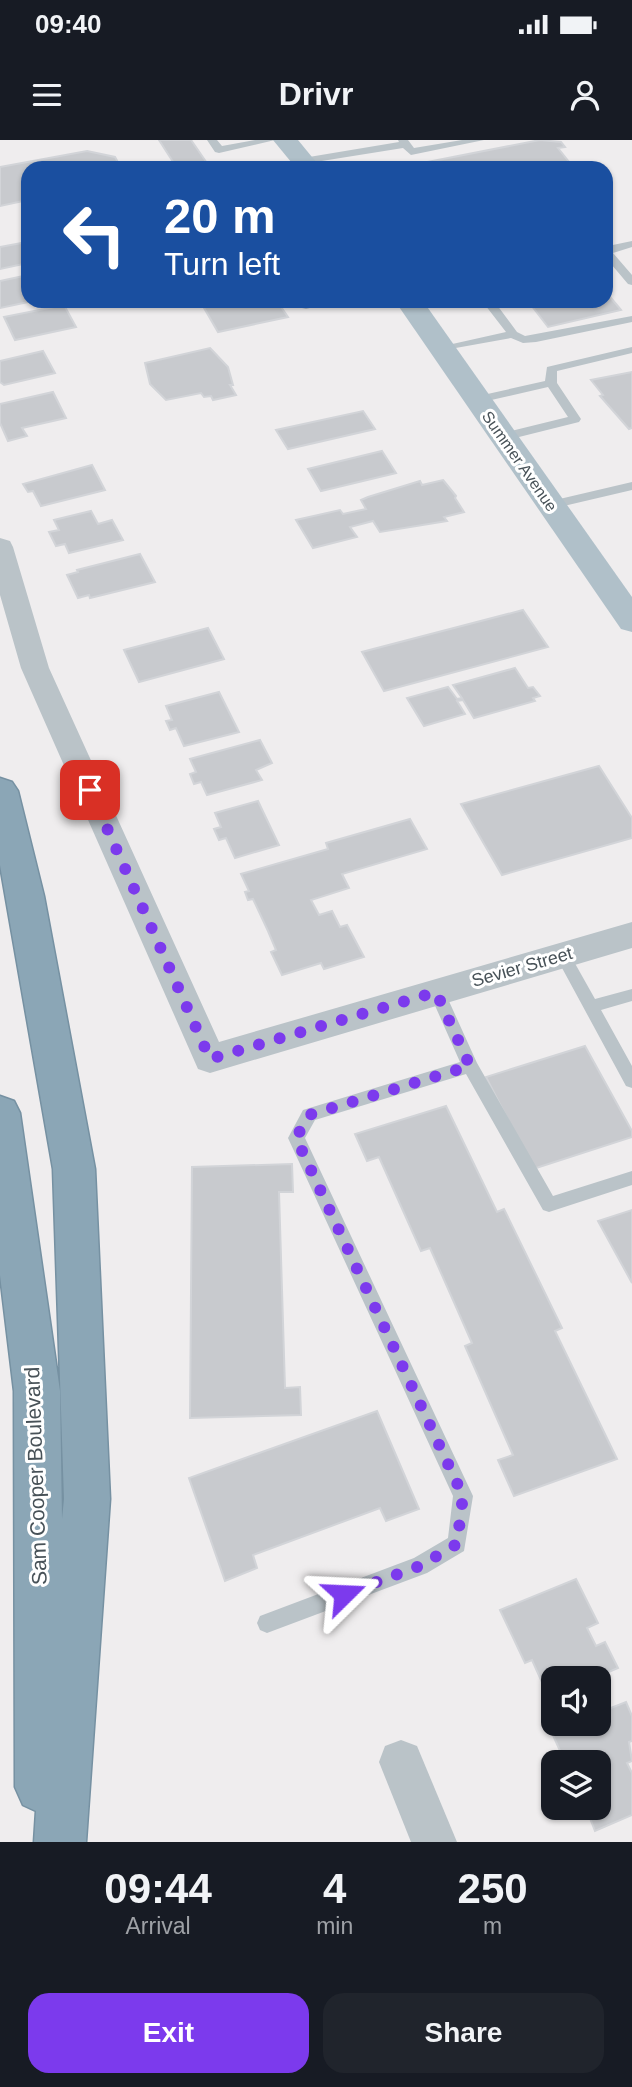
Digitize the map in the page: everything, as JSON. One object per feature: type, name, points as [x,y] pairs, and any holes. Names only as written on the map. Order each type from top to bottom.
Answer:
[{"type":"highway","points":[[0,791],[26,896],[74,1169],[87,1499],[60,1842]]},
{"type":"highway","name":"Sam Cooper Boulevard","points":[[0,1113],[37,1391],[40,1842]]},
{"type":"main road","points":[[285,140],[303,161]]},
{"type":"main road","name":"Summer Avenue","points":[[414,308],[632,621]]},
{"type":"street","name":"Sevier Street","points":[[0,547],[35,667],[210,1059],[632,934]]},
{"type":"street","points":[[401,1762],[435,1842]]},
{"type":"lane","points":[[212,140],[219,150],[270,140]]},
{"type":"lane","points":[[319,161],[404,142],[411,152],[479,140]]},
{"type":"lane","points":[[613,248],[632,244]]},
{"type":"lane","points":[[613,260],[632,282]]},
{"type":"lane","points":[[493,308],[513,334],[523,340],[536,340],[632,318]]},
{"type":"lane","points":[[443,349],[513,334]]},
{"type":"lane","points":[[503,436],[575,419],[551,383],[551,369],[632,350]]},
{"type":"lane","points":[[478,399],[551,383]]},
{"type":"lane","points":[[551,505],[632,486]]},
{"type":"lane","points":[[563,955],[632,1081]]},
{"type":"lane","points":[[436,992],[470,1066],[549,1205],[632,1178]]},
{"type":"lane","points":[[591,1006],[632,995]]},
{"type":"lane","points":[[267,1623],[420,1566],[457,1544],[463,1496],[296,1138],[309,1115],[470,1066]]},
{"type":"building","points":[[159,140],[191,140],[206,161],[172,161]]},
{"type":"building","points":[[540,140],[561,142],[565,147],[558,148],[568,161],[433,161]]},
{"type":"building","points":[[87,151],[115,157],[117,161],[33,161]]},
{"type":"building","points":[[21,163],[21,202],[0,206],[0,167]]},
{"type":"building","points":[[21,243],[21,264],[0,269],[0,247]]},
{"type":"building","points":[[21,276],[21,304],[0,308],[0,281]]},
{"type":"building","points":[[613,300],[621,310],[548,327],[533,308],[613,308]]},
{"type":"building","points":[[49,308],[66,308],[76,327],[15,340],[4,317]]},
{"type":"building","points":[[204,308],[282,308],[288,317],[218,332]]},
{"type":"building","points":[[210,348],[228,367],[233,385],[230,385],[236,395],[213,400],[211,396],[204,397],[201,393],[166,400],[150,384],[145,363]]},
{"type":"building","points":[[43,351],[55,373],[4,385],[0,382],[0,361]]},
{"type":"building","points":[[632,372],[632,428],[629,429],[600,396],[603,395],[591,380]]},
{"type":"building","points":[[53,392],[66,418],[22,428],[27,436],[8,441],[0,423],[0,404]]},
{"type":"building","points":[[363,411],[375,429],[288,449],[276,430]]},
{"type":"building","points":[[382,451],[396,473],[321,491],[308,469]]},
{"type":"building","points":[[92,465],[105,490],[41,506],[33,491],[28,492],[23,484]]},
{"type":"building","points":[[443,480],[464,512],[444,517],[447,521],[380,532],[373,521],[350,527],[357,537],[313,548],[296,520],[340,510],[343,514],[366,509],[361,500],[368,497],[420,481],[422,485]]},
{"type":"building","points":[[91,511],[98,524],[112,520],[123,540],[69,553],[65,544],[56,546],[49,532],[59,530],[54,520]]},
{"type":"building","points":[[140,554],[155,582],[90,598],[89,595],[78,598],[67,575]]},
{"type":"building","points":[[523,610],[548,647],[384,691],[362,652]]},
{"type":"building","points":[[208,628],[224,659],[139,682],[124,650]]},
{"type":"building","points":[[515,668],[528,688],[533,687],[540,696],[533,698],[535,701],[474,718],[463,700],[457,701],[465,714],[424,726],[407,698],[448,687],[457,699],[462,698],[453,685]]},
{"type":"building","points":[[219,692],[239,732],[184,746],[176,728],[170,730],[166,721],[172,720],[166,706]]},
{"type":"building","points":[[260,740],[272,763],[256,770],[262,780],[207,795],[201,782],[194,784],[190,774],[196,772],[190,759]]},
{"type":"building","points":[[599,766],[632,818],[632,838],[502,875],[461,804]]},
{"type":"building","points":[[258,801],[279,845],[235,858],[226,838],[219,840],[214,829],[221,827],[215,813]]},
{"type":"building","points":[[410,819],[427,849],[342,874],[349,888],[311,900],[319,915],[332,911],[340,927],[347,925],[364,957],[324,969],[321,963],[282,975],[271,952],[276,950],[253,899],[248,900],[245,892],[249,891],[241,874],[328,849],[326,843]]},
{"type":"building","points":[[585,1046],[632,1131],[632,1137],[533,1169],[486,1077]]},
{"type":"building","points":[[446,1106],[497,1212],[504,1209],[562,1328],[555,1331],[617,1459],[514,1496],[498,1460],[513,1455],[465,1346],[472,1343],[430,1248],[421,1251],[379,1157],[367,1161],[355,1134]]},
{"type":"building","points":[[292,1164],[293,1192],[279,1192],[285,1388],[300,1387],[301,1415],[190,1418],[192,1167]]},
{"type":"building","points":[[632,1210],[632,1283],[598,1221]]},
{"type":"building","points":[[377,1411],[419,1509],[386,1521],[380,1508],[253,1555],[257,1568],[225,1581],[189,1478]]},
{"type":"building","points":[[576,1579],[598,1623],[587,1628],[596,1646],[605,1642],[618,1668],[611,1671],[611,1666],[541,1666],[541,1680],[532,1660],[525,1663],[500,1610]]},
{"type":"building","points":[[626,1702],[632,1716],[632,1741],[629,1742],[632,1761],[627,1763],[632,1773],[632,1815],[595,1831],[591,1820],[611,1820],[611,1750],[560,1750],[553,1736],[611,1736],[611,1708]]},
{"type":"route","points":[[90,790],[210,1059],[436,992],[470,1066],[309,1115],[296,1138],[463,1496],[457,1544],[420,1566],[344,1594]]}]
